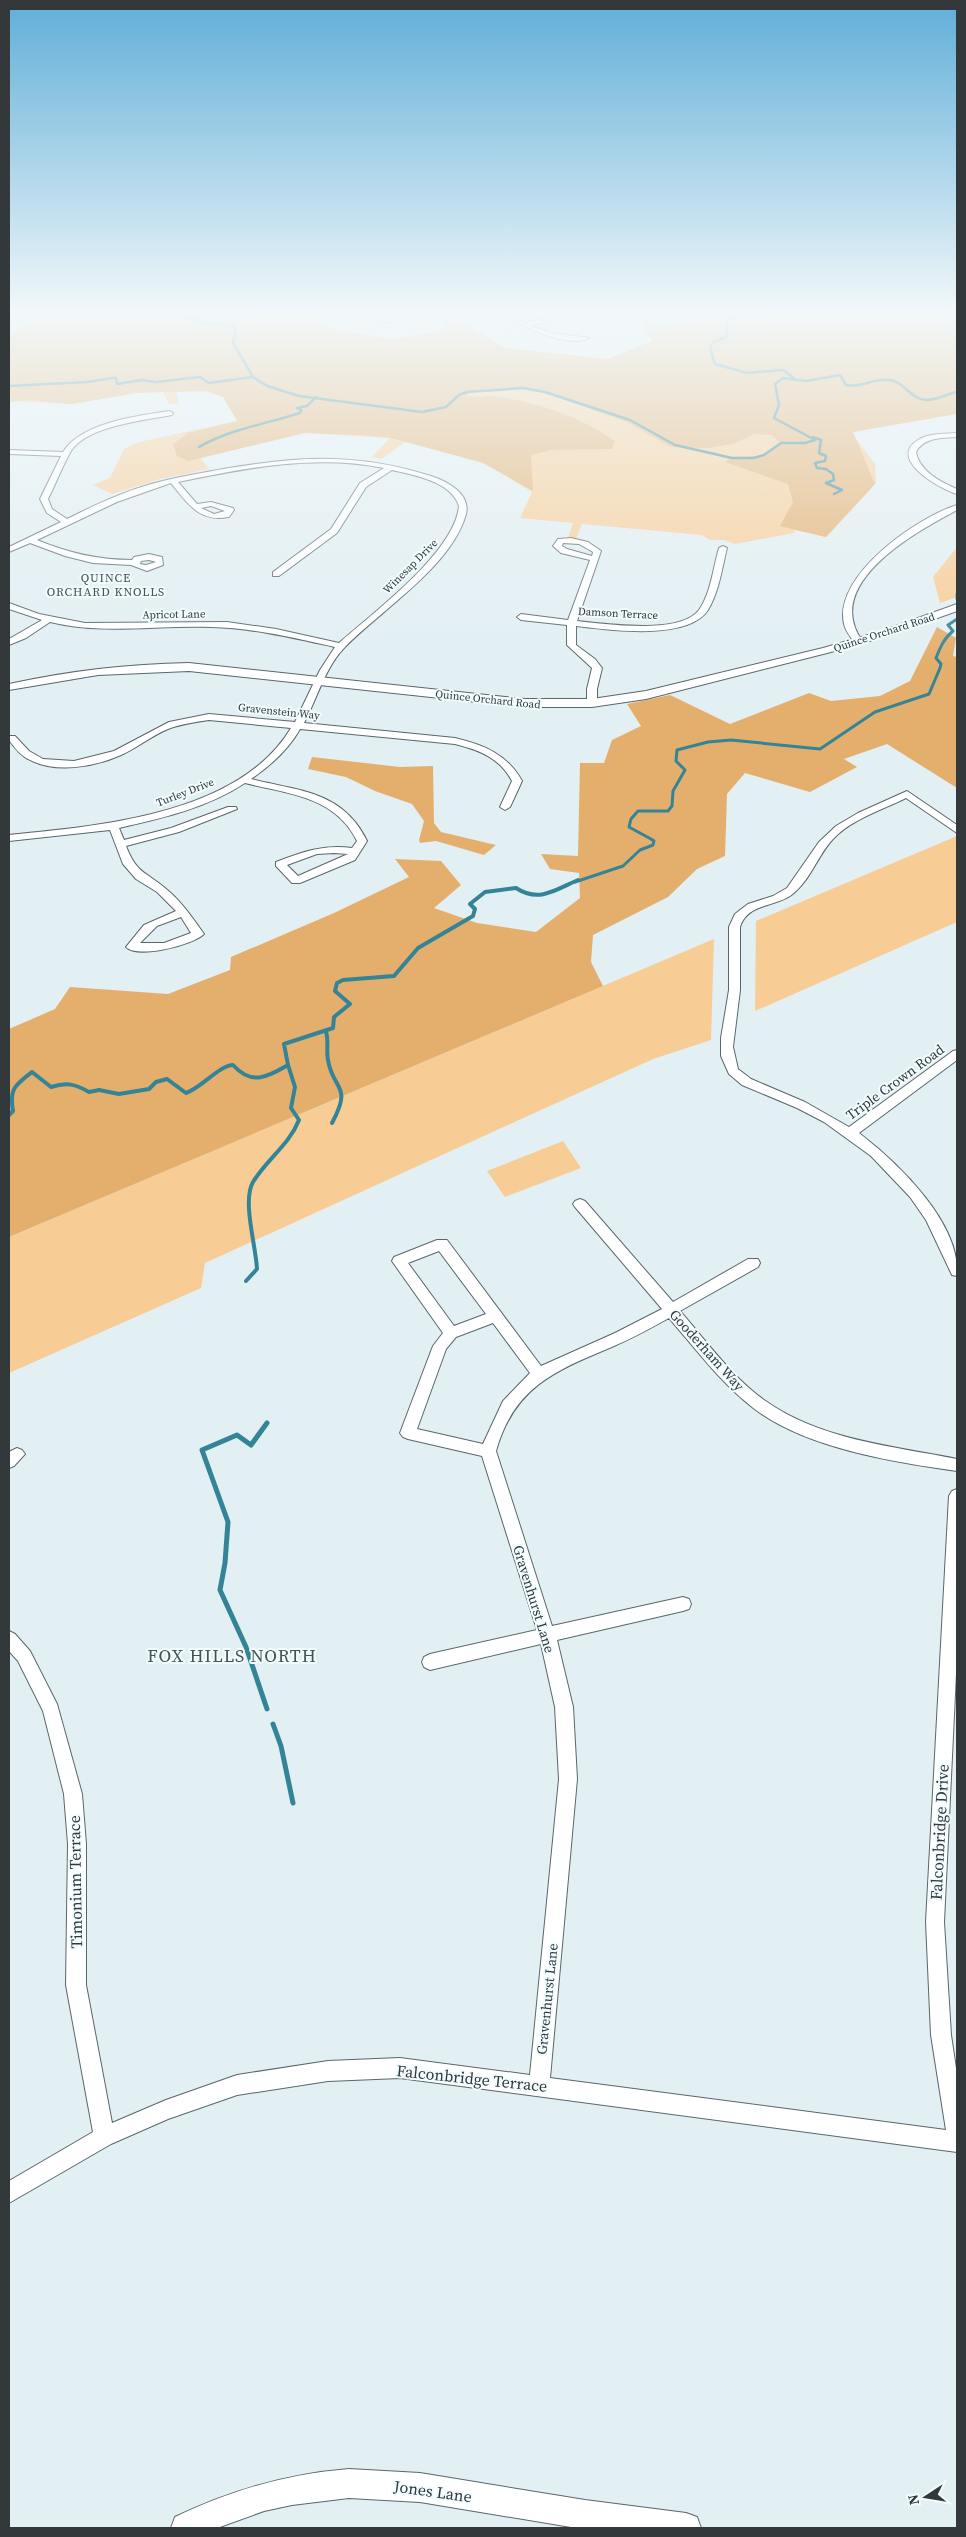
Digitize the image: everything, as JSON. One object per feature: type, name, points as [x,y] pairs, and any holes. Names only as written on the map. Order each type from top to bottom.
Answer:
[{"type":"street","points":[[68,522],[52,515],[46,507],[44,499],[67,454],[80,438],[101,428]]},
{"type":"street","points":[[957,435],[937,436],[921,441],[913,449],[912,454],[920,469],[930,479],[957,492]]},
{"type":"street","points":[[9,452],[67,454]]},
{"type":"street","name":"Winesap Drive","points":[[9,550],[130,494],[173,481],[275,462],[313,458],[347,459],[431,479],[456,492],[462,503],[462,514],[450,540],[437,558],[342,646],[318,682]]},
{"type":"street","points":[[276,574],[334,531],[363,485],[391,468]]},
{"type":"street","points":[[173,481],[195,507]]},
{"type":"street","points":[[859,642],[849,631],[846,621],[854,588],[862,576],[902,538],[957,507]]},
{"type":"street","points":[[30,540],[76,558],[108,563],[134,563]]},
{"type":"street","name":"Damson Terrace","points":[[521,617],[618,627],[673,627],[697,617],[707,606],[723,548]]},
{"type":"street","points":[[592,703],[592,689],[597,668],[594,662],[570,643],[569,634],[595,559]]},
{"type":"street","name":"Apricot Lane","points":[[9,606],[46,621],[100,627],[178,624],[233,626],[274,631],[342,646]]},
{"type":"street","name":"Quince Orchard Road","points":[[9,687],[91,671],[151,666],[189,667],[525,703],[592,703],[646,695],[859,642],[957,607]]},
{"type":"street","points":[[9,642],[23,636],[46,621]]},
{"type":"street","name":"Turley Drive","points":[[9,838],[114,825],[182,808],[217,795],[244,780],[275,756],[287,743],[318,682]]},
{"type":"street","name":"Gravenstein Way","points":[[12,738],[29,756],[37,760],[74,763],[117,753],[161,728],[196,718],[222,718],[455,741],[490,752],[503,760],[514,772],[517,781],[505,807]]},
{"type":"street","points":[[244,780],[319,800],[346,815],[356,826],[362,841],[355,852],[351,858],[296,881],[280,864],[320,849],[339,848],[355,852]]},
{"type":"street","points":[[957,830],[907,794],[852,820],[824,842],[803,876],[789,892],[748,907],[735,925],[734,996],[726,1047],[733,1071],[755,1087],[800,1104],[850,1133],[880,1156],[922,1201],[945,1239],[957,1271]]},
{"type":"street","points":[[120,844],[175,830],[232,809]]},
{"type":"street","points":[[114,825],[127,862],[140,878],[160,890],[183,912],[198,934],[165,947],[132,947],[144,928],[154,922],[183,912]]},
{"type":"street","name":"Triple Crown Road","points":[[850,1133],[955,1059]]},
{"type":"street","name":"Gooderham Way","points":[[580,1204],[732,1381],[760,1406],[815,1434],[844,1444],[957,1465]]},
{"type":"street","points":[[451,1333],[399,1261],[442,1244],[538,1375]]},
{"type":"street","points":[[494,1317],[451,1333],[440,1346],[408,1433],[488,1451],[494,1430],[506,1409],[529,1382],[538,1375],[621,1336],[753,1262]]},
{"type":"street","name":"Gravenhurst Lane","points":[[488,1451],[547,1635],[564,1707],[568,1779],[539,2085]]},
{"type":"street","name":"Falconbridge Drive","points":[[957,1496],[935,1922],[941,2035],[957,2136]]},
{"type":"street","points":[[430,1662],[683,1604]]},
{"type":"street","name":"Timonium Terrace","points":[[9,1639],[24,1656],[51,1710],[73,1794],[77,1844],[76,1986],[104,2138]]},
{"type":"street","name":"Falconbridge Terrace","points":[[9,2193],[104,2138],[166,2110],[237,2085],[328,2071],[400,2068],[957,2142]]},
{"type":"street","name":"Jones Lane","points":[[186,2528],[205,2517],[268,2495],[344,2483],[404,2485],[592,2516],[686,2528]]},
{"type":"shaded area","points":[[202,428],[869,428],[851,432],[875,464],[876,483],[826,537],[795,530],[794,533],[735,544],[724,540],[710,540],[702,535],[582,524],[576,539],[568,538],[573,523],[520,518],[532,492],[484,463],[406,441],[382,459],[372,457],[390,438],[305,433],[196,452],[209,469],[160,479],[112,494],[93,485],[110,478],[124,449],[139,442]]},
{"type":"shaded area","points":[[207,428],[595,428],[615,441],[612,449],[551,450],[531,455],[533,491],[483,463],[391,438],[305,433],[188,461],[177,456],[173,444],[188,433]]},
{"type":"shaded area","points":[[638,428],[874,428],[853,432],[875,484],[826,537],[780,526],[793,502],[788,484],[725,462],[732,458],[764,455],[780,443],[772,435],[754,434],[733,444],[708,448],[671,447]]},
{"type":"shaded area","points":[[957,547],[957,597],[940,603],[933,577]]},
{"type":"shaded area","points":[[937,627],[956,638],[953,656],[957,657],[957,788],[887,744],[844,759],[857,767],[810,792],[745,773],[727,794],[725,856],[697,869],[668,897],[593,935],[591,962],[603,986],[9,1237],[9,1029],[55,1009],[70,987],[168,994],[230,970],[231,957],[334,913],[409,877],[395,859],[441,861],[461,885],[434,908],[477,923],[536,932],[580,898],[579,873],[550,869],[541,854],[578,856],[580,763],[604,763],[612,740],[641,726],[627,704],[670,695],[730,724],[809,693],[831,701],[880,696],[910,681]]},
{"type":"shaded area","points":[[312,757],[400,767],[433,766],[434,823],[441,832],[496,845],[484,855],[436,841],[420,843],[419,840],[424,821],[412,804],[375,791],[346,777],[308,769]]},
{"type":"shaded area","points":[[957,836],[957,922],[755,1011],[756,921]]},
{"type":"shaded area","points":[[714,939],[711,1040],[653,1059],[205,1263],[201,1288],[9,1373],[9,1237]]},
{"type":"shaded area","points":[[563,1141],[581,1168],[505,1197],[487,1171]]},
{"type":"waterway","points":[[199,447],[245,428]]},
{"type":"waterway","points":[[645,428],[675,445],[732,458],[754,458],[764,455],[781,443],[805,443],[815,440],[793,428]]},
{"type":"waterway","points":[[813,437],[821,440],[819,453],[826,456],[825,461],[815,463],[817,468],[826,469],[833,474],[834,480],[826,483],[842,490],[834,494]]},
{"type":"waterway","points":[[957,594],[957,599]]},
{"type":"waterway","points":[[575,882],[623,866],[640,850],[653,845],[654,841],[629,827],[631,819],[638,811],[668,811],[672,806],[673,791],[685,770],[676,761],[677,750],[708,742],[731,740],[820,749],[875,712],[929,694],[941,664],[936,658],[945,640],[953,631],[948,625],[957,619]]},
{"type":"waterway","points":[[288,1065],[284,1044],[333,1028],[334,1017],[350,1004],[335,991],[337,983],[343,980],[394,976],[418,948],[473,916],[475,909],[470,904],[485,892],[516,888],[524,892],[540,895],[578,880]]},
{"type":"waterway","points":[[326,1032],[330,1070],[340,1088],[341,1094],[341,1101],[332,1123]]},
{"type":"waterway","points":[[9,1115],[13,1111],[12,1097],[17,1084],[32,1072],[51,1087],[71,1085],[89,1092],[99,1090],[119,1094],[149,1089],[156,1082],[167,1079],[186,1093],[228,1066],[233,1065],[247,1076],[260,1077],[288,1065]]},
{"type":"waterway","points":[[246,1281],[257,1269],[249,1212],[250,1190],[259,1174],[290,1137],[299,1120],[291,1108],[295,1087],[288,1065]]},
{"type":"waterway","points":[[267,1423],[251,1445],[237,1435],[202,1450],[228,1522],[225,1563],[220,1590],[246,1647],[267,1709]]},
{"type":"waterway","points":[[273,1724],[281,1746],[293,1803]]},
{"type":"district","name":"QUINCE ORCHARD KNOLLS","points":[[106,585]]},
{"type":"district","name":"FOX HILLS NORTH","points":[[232,1656]]}]
